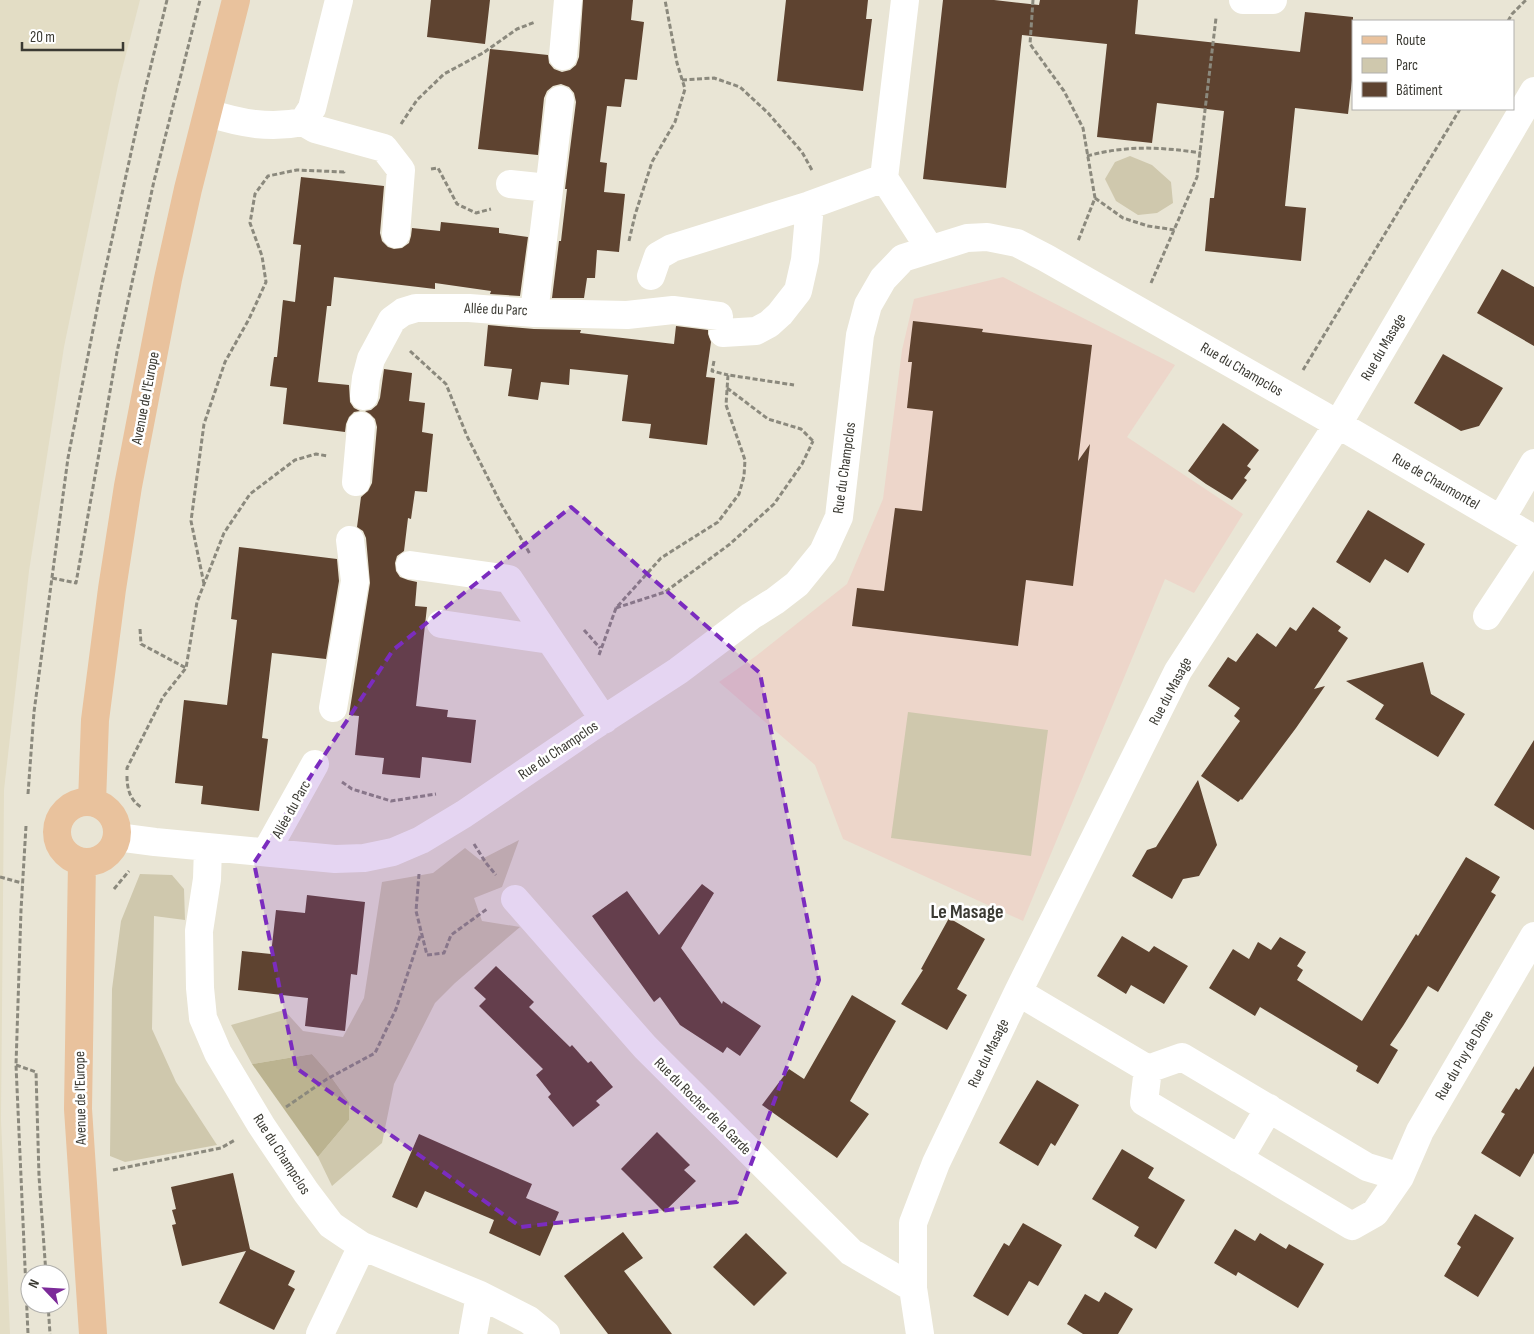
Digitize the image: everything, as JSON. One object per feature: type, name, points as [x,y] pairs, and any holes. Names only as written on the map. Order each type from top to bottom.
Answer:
[{"type":"main road","name":"Avenue de l'Europe","points":[[92,802],[95,720],[125,504],[168,279],[236,0]]},
{"type":"main road","points":[[92,802],[101,805],[115,819],[117,837],[114,846],[101,859],[92,862],[82,862],[66,854],[61,846],[57,828],[60,819],[74,805],[92,802]]},
{"type":"main road","name":"Avenue de l'Europe","points":[[82,862],[78,1109],[93,1334]]},
{"type":"street","points":[[208,113],[233,121],[259,125],[287,126],[303,122],[312,108],[339,0]]},
{"type":"street","points":[[564,56],[568,0]]},
{"type":"street","points":[[905,0],[884,178],[930,249]]},
{"type":"street","points":[[1243,0],[1273,0]]},
{"type":"street","name":"Rue du Masage","points":[[920,1334],[913,1288],[913,1223],[936,1163],[1018,992],[1178,671],[1338,424],[1534,91]]},
{"type":"street","name":"Allée du Parc","points":[[364,396],[371,358],[392,320],[403,312],[416,308],[469,308],[534,313],[560,100]]},
{"type":"street","points":[[303,122],[315,129],[384,148],[401,170],[396,234]]},
{"type":"street","points":[[651,276],[658,256],[672,248],[819,202],[884,178]]},
{"type":"street","points":[[510,184],[548,188]]},
{"type":"street","points":[[534,313],[627,315],[673,310],[721,324],[756,331],[769,324],[780,314],[798,291],[819,202]]},
{"type":"street","name":"Rue du Champclos","points":[[117,837],[335,859],[364,858],[393,852],[421,840],[464,814],[596,710],[678,671],[751,616],[775,601],[797,584],[823,552],[839,517],[860,335],[868,305],[883,279],[903,258],[967,238],[987,237],[1017,243],[1139,310],[1338,424]]},
{"type":"street","name":"Rue de Chaumontel","points":[[1338,424],[1534,538]]},
{"type":"street","points":[[357,470],[361,426]]},
{"type":"street","points":[[1501,519],[1534,463]]},
{"type":"street","points":[[333,708],[355,581],[350,540]]},
{"type":"street","points":[[1487,616],[1534,545]]},
{"type":"street","points":[[410,565],[509,579],[596,710]]},
{"type":"street","points":[[441,624],[550,640]]},
{"type":"street","name":"Allée du Parc","points":[[266,852],[315,764]]},
{"type":"street","name":"Rue du Champclos","points":[[208,847],[199,931],[200,988],[203,1018],[218,1053],[261,1125],[306,1192],[331,1225],[362,1246],[480,1295],[529,1320],[546,1334]]},
{"type":"street","name":"Rue du Rocher de la Garde","points":[[515,899],[645,1047],[851,1252],[913,1288]]},
{"type":"street","name":"Rue du Puy de Dôme","points":[[1148,1069],[1144,1102],[1352,1226],[1375,1213],[1400,1178],[1420,1131],[1534,936]]},
{"type":"street","points":[[1018,992],[1148,1069],[1182,1057],[1367,1166],[1400,1178]]},
{"type":"street","points":[[1239,1159],[1269,1108]]},
{"type":"street","points":[[320,1334],[362,1246]]},
{"type":"street","points":[[473,1334],[480,1295]]},
{"type":"path","points":[[28,794],[34,712],[68,458],[101,289],[167,0]]},
{"type":"path","points":[[629,244],[635,215],[652,162],[675,122],[685,89],[665,0]]},
{"type":"path","points":[[1033,0],[1030,44],[1064,91],[1083,128],[1095,198],[1066,269]]},
{"type":"path","points":[[1509,20],[1526,0]]},
{"type":"path","points":[[1139,310],[1198,177],[1217,17]]},
{"type":"path","points":[[384,148],[418,100],[444,74],[483,53],[517,29],[530,23]]},
{"type":"path","points":[[682,80],[714,78],[740,87],[768,113],[802,152],[819,202]]},
{"type":"path","points":[[1288,396],[1459,110]]},
{"type":"path","points":[[204,584],[191,521],[204,424],[225,362],[249,319],[266,282],[262,256],[250,223],[255,194],[268,176],[297,170],[344,172],[348,149],[352,139]]},
{"type":"path","points":[[1087,156],[1109,150],[1148,147],[1201,153]]},
{"type":"path","points":[[401,170],[438,168],[457,204],[476,213],[496,207]]},
{"type":"path","points":[[1095,198],[1123,218],[1148,226],[1175,230]]},
{"type":"path","points":[[386,330],[446,384],[467,436],[501,504],[530,555]]},
{"type":"path","points":[[596,710],[600,648],[616,608],[661,558],[718,522],[739,494],[744,476],[744,460],[726,405],[728,375],[794,385]]},
{"type":"path","points":[[616,608],[665,592],[730,544],[774,504],[802,464],[814,441],[800,429],[768,419],[727,388]]},
{"type":"path","points":[[113,896],[115,888],[136,865],[152,863],[156,818],[136,804],[127,788],[127,768],[163,697],[186,668],[197,602],[224,533],[250,494],[295,460],[316,454],[357,470]]},
{"type":"path","points":[[581,626],[600,648]]},
{"type":"path","points":[[140,627],[142,644],[186,668]]},
{"type":"path","points":[[315,764],[352,788],[391,800],[436,794]]},
{"type":"path","points":[[26,826],[22,883],[16,1065],[28,1334]]},
{"type":"path","points":[[421,840],[416,911],[427,955],[444,953],[451,935],[488,908]]},
{"type":"path","points":[[472,840],[486,863]]},
{"type":"path","points":[[0,877],[22,883]]},
{"type":"path","points":[[82,1175],[221,1148],[261,1125],[327,1079],[375,1053],[396,1009],[421,933]]},
{"type":"path","points":[[16,1065],[36,1072],[39,1176],[45,1264]]},
{"type":"path","points":[[49,1314],[50,1334]]},
{"type":"highlighted area","points":[[571,507],[760,673],[819,980],[737,1202],[521,1227],[296,1068],[254,863],[393,650]]},
{"type":"shaded area","points":[[0,0],[140,0],[118,85],[64,347],[29,571],[4,790],[1,1120],[10,1334],[0,1334]]},
{"type":"shaded area","points":[[1003,277],[1175,365],[1127,437],[1243,514],[1194,593],[1165,579],[1023,921],[843,839],[815,765],[719,682],[756,656],[847,584],[883,499],[902,350],[914,299]]},
{"type":"shaded area","points":[[312,1054],[327,1071],[349,1102],[349,1120],[318,1157],[252,1064]]},
{"type":"green space","points":[[1130,156],[1152,165],[1171,182],[1173,203],[1157,213],[1138,215],[1116,201],[1105,179],[1115,162]]},
{"type":"green space","points":[[908,712],[1048,730],[1031,856],[891,838]]},
{"type":"green space","points":[[519,840],[502,887],[474,898],[482,921],[520,927],[455,983],[435,1003],[394,1084],[382,1143],[332,1186],[318,1157],[349,1120],[349,1102],[327,1071],[312,1054],[252,1064],[231,1025],[284,1010],[303,1031],[343,1037],[364,998],[382,882],[433,873],[465,848],[480,860]]},
{"type":"green space","points":[[140,874],[172,875],[184,889],[185,920],[154,916],[152,1029],[176,1082],[217,1145],[125,1162],[110,1156],[112,989],[121,921]]},
{"type":"building","points":[[431,0],[490,0],[485,44],[427,37]]},
{"type":"building","points":[[583,0],[633,0],[631,20],[644,22],[637,80],[625,79],[621,107],[607,106],[600,162],[607,163],[604,192],[625,194],[619,252],[597,250],[595,278],[587,278],[584,298],[552,298],[567,189],[565,189],[576,102],[574,93],[569,87],[561,84],[553,86],[547,91],[544,98],[538,155],[478,149],[490,49],[548,55],[549,63],[554,69],[562,72],[570,70],[576,65],[579,57]]},
{"type":"building","points":[[786,0],[868,0],[866,19],[872,19],[863,91],[777,81]]},
{"type":"building","points":[[943,0],[994,0],[1039,5],[1040,0],[1138,0],[1135,34],[1300,52],[1305,12],[1353,17],[1352,80],[1348,114],[1295,108],[1285,206],[1306,208],[1301,261],[1205,251],[1210,198],[1214,198],[1224,111],[1157,103],[1152,143],[1097,137],[1107,44],[1022,35],[1006,188],[923,179]]},
{"type":"building","points":[[301,177],[384,186],[380,233],[382,241],[388,247],[394,249],[402,248],[409,243],[412,228],[440,231],[441,222],[499,228],[499,233],[528,237],[520,296],[490,294],[491,291],[435,283],[435,289],[334,277],[331,306],[327,306],[318,382],[349,385],[350,402],[354,408],[360,411],[354,412],[349,417],[345,432],[283,424],[287,388],[270,386],[274,357],[277,357],[283,300],[295,302],[301,245],[293,244]]},
{"type":"building","points":[[1502,269],[1534,287],[1534,346],[1477,313]]},
{"type":"building","points":[[913,321],[983,329],[982,332],[1092,345],[1078,461],[1090,444],[1073,586],[1026,580],[1018,646],[852,626],[857,588],[884,591],[895,508],[922,511],[933,411],[907,408],[912,362],[908,362]]},
{"type":"building","points":[[488,325],[534,329],[581,330],[580,333],[674,344],[676,326],[708,330],[711,342],[706,377],[715,378],[707,445],[649,438],[651,424],[622,421],[628,375],[570,369],[569,385],[541,382],[538,400],[508,396],[512,369],[484,366]]},
{"type":"building","points":[[1443,354],[1503,388],[1479,426],[1461,431],[1414,403]]},
{"type":"building","points":[[384,369],[412,373],[409,401],[425,403],[422,432],[433,434],[427,492],[415,491],[411,519],[408,518],[404,551],[397,556],[395,563],[396,571],[400,577],[417,582],[415,606],[427,607],[416,706],[448,710],[447,717],[476,720],[471,763],[422,757],[420,778],[382,774],[384,758],[355,755],[359,716],[349,715],[370,583],[366,538],[363,531],[357,527],[361,497],[368,491],[372,483],[377,427],[375,419],[365,411],[371,410],[377,405],[380,398]]},
{"type":"building","points":[[1223,423],[1259,450],[1247,466],[1251,469],[1244,478],[1247,480],[1232,500],[1188,471]]},
{"type":"building","points":[[1368,510],[1425,544],[1408,573],[1385,559],[1370,583],[1336,562]]},
{"type":"building","points":[[239,547],[337,559],[339,581],[326,659],[272,653],[262,738],[268,739],[259,811],[201,804],[203,786],[175,783],[184,700],[227,705],[237,620],[231,619]]},
{"type":"building","points":[[1313,607],[1341,627],[1338,631],[1348,638],[1314,689],[1325,686],[1242,800],[1238,802],[1201,776],[1240,721],[1234,716],[1240,708],[1208,686],[1228,657],[1236,662],[1257,633],[1276,647],[1290,627],[1296,631]]},
{"type":"building","points":[[1423,662],[1431,694],[1465,714],[1438,757],[1375,719],[1384,705],[1346,681]]},
{"type":"building","points":[[1534,740],[1534,830],[1494,805]]},
{"type":"building","points":[[1198,780],[1217,845],[1199,876],[1183,879],[1172,899],[1132,876],[1147,850],[1156,847]]},
{"type":"building","points":[[1466,857],[1500,877],[1491,892],[1496,895],[1438,992],[1428,986],[1390,1045],[1398,1050],[1378,1084],[1356,1071],[1358,1066],[1260,1007],[1255,1016],[1209,988],[1233,949],[1249,959],[1258,942],[1271,950],[1280,937],[1306,952],[1297,966],[1303,970],[1297,980],[1362,1021],[1416,934],[1418,936]]},
{"type":"building","points":[[702,884],[714,893],[681,948],[722,1004],[723,1001],[761,1026],[740,1056],[727,1047],[723,1053],[680,1025],[660,997],[654,1002],[592,916],[627,891],[659,935]]},
{"type":"building","points":[[307,895],[365,902],[357,975],[351,974],[345,1031],[305,1026],[308,998],[238,990],[242,951],[271,954],[276,910],[305,913]]},
{"type":"building","points":[[949,918],[985,939],[957,989],[967,995],[947,1030],[901,1004],[923,970],[921,969]]},
{"type":"building","points":[[1122,936],[1149,952],[1154,946],[1188,966],[1164,1004],[1131,985],[1126,994],[1097,976]]},
{"type":"building","points":[[496,966],[534,1002],[529,1007],[570,1047],[572,1045],[588,1063],[591,1061],[613,1087],[596,1101],[600,1105],[573,1127],[548,1097],[551,1094],[536,1075],[543,1069],[479,1006],[486,999],[474,988]]},
{"type":"building","points":[[852,995],[896,1021],[850,1101],[869,1114],[837,1158],[762,1105],[789,1069],[804,1079]]},
{"type":"building","points":[[1534,1066],[1534,1153],[1520,1177],[1481,1153],[1505,1114],[1501,1112],[1516,1088],[1519,1090]]},
{"type":"building","points":[[1037,1080],[1079,1105],[1055,1146],[1051,1143],[1038,1166],[999,1143]]},
{"type":"building","points":[[657,1132],[690,1165],[684,1170],[696,1181],[664,1212],[621,1169]]},
{"type":"building","points":[[419,1134],[532,1184],[526,1198],[559,1212],[540,1256],[489,1233],[494,1220],[425,1191],[417,1208],[392,1197]]},
{"type":"building","points":[[1122,1149],[1154,1168],[1148,1178],[1185,1200],[1156,1249],[1134,1236],[1139,1227],[1092,1199]]},
{"type":"building","points":[[233,1173],[250,1249],[295,1271],[288,1285],[295,1289],[274,1330],[219,1303],[246,1251],[182,1266],[172,1225],[176,1224],[172,1210],[176,1209],[171,1187]]},
{"type":"building","points":[[1475,1214],[1514,1238],[1478,1297],[1444,1276],[1461,1247],[1457,1244]]},
{"type":"building","points":[[1023,1223],[1062,1245],[1038,1286],[1029,1281],[1008,1316],[973,1296],[1004,1243],[1009,1246]]},
{"type":"building","points":[[1235,1229],[1255,1241],[1260,1233],[1286,1249],[1289,1244],[1324,1264],[1298,1308],[1238,1272],[1236,1276],[1214,1263]]},
{"type":"building","points":[[623,1232],[643,1258],[624,1271],[672,1334],[608,1334],[564,1276]]},
{"type":"building","points":[[746,1233],[787,1273],[754,1306],[713,1267]]},
{"type":"building","points":[[1105,1292],[1133,1309],[1118,1334],[1083,1334],[1067,1324],[1085,1294],[1099,1302]]},
{"type":"district","name":"Le Masage","points":[[967,911]]}]
